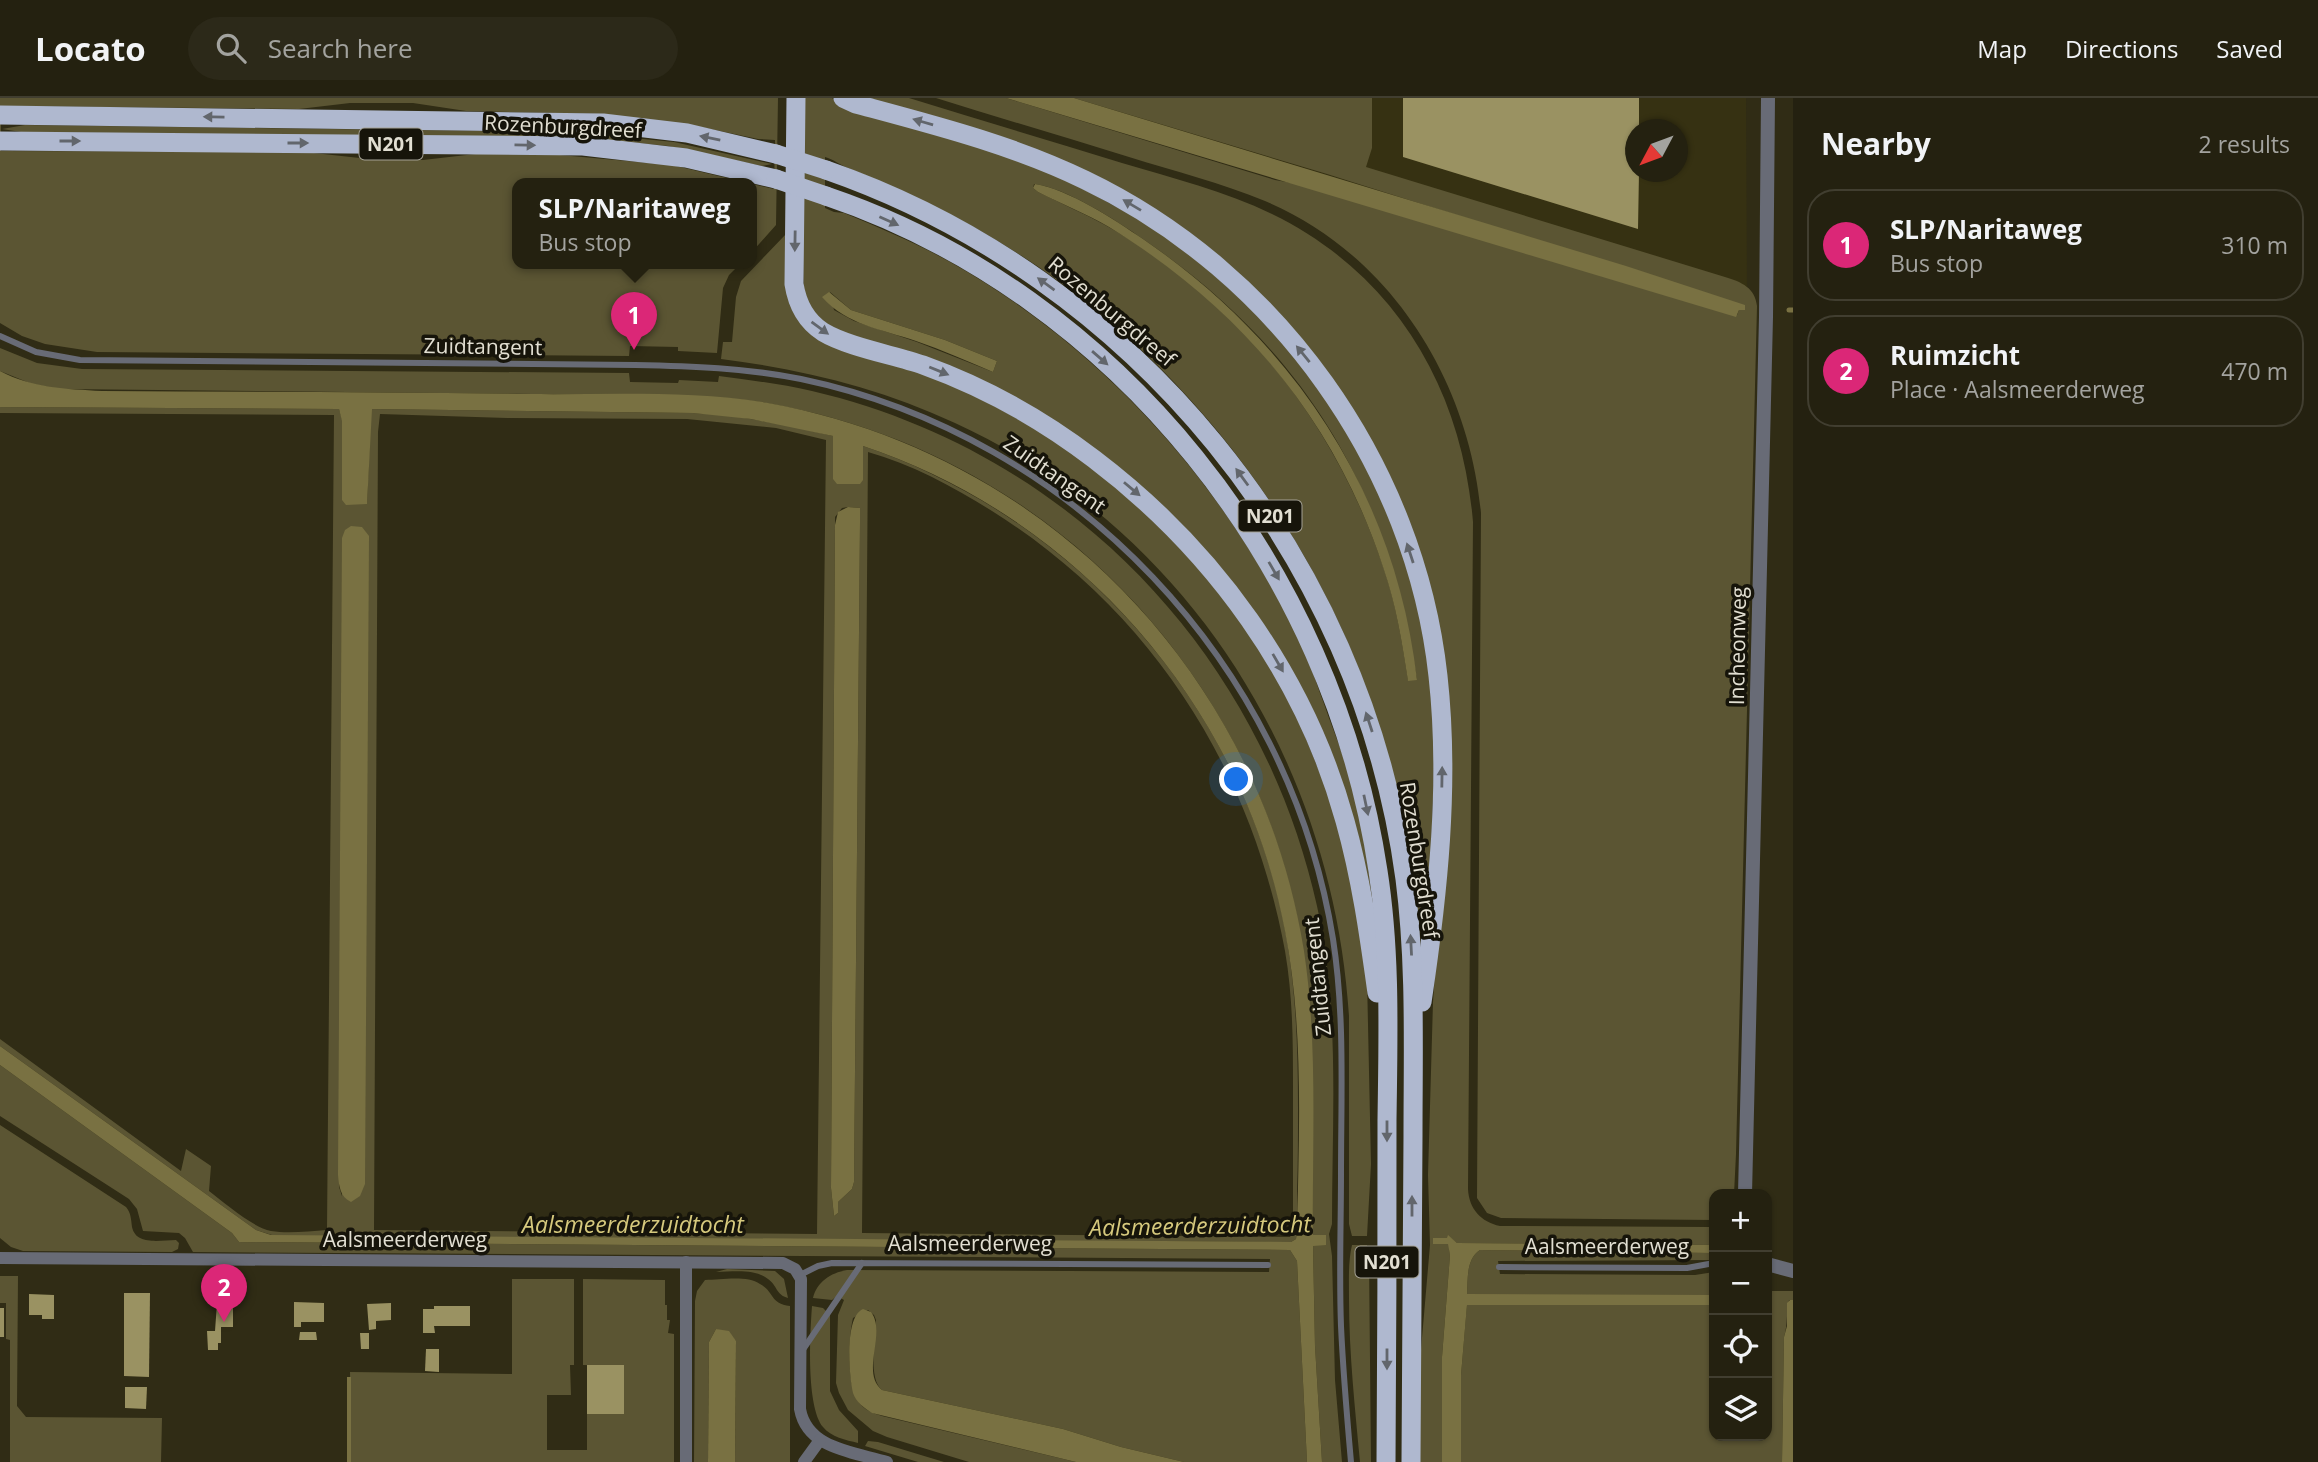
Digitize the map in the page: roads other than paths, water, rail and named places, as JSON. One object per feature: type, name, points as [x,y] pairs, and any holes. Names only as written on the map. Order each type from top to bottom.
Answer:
[{"type":"highway","name":"N201","points":[[796,98],[794,278],[800,306],[807,317],[822,331],[841,340],[923,365],[968,384],[1018,409],[1075,444],[1163,516],[1238,602],[1269,649],[1296,697],[1318,745],[1340,804],[1366,912],[1388,1063]]},
{"type":"highway","name":"N201","points":[[843,98],[1031,156],[1086,180],[1162,224],[1219,267],[1267,313],[1312,365],[1357,433],[1387,491],[1414,562],[1429,619],[1438,676],[1442,767],[1434,918],[1413,1062]]},
{"type":"highway","name":"Rozenburgdreef","points":[[1,116],[571,121],[687,133],[776,154],[826,170],[902,200],[953,225],[1012,260],[1077,306],[1143,364],[1187,408],[1224,453],[1271,519],[1303,572],[1334,634],[1365,710],[1384,775],[1398,837],[1408,911],[1413,1062],[1410,1462]]},
{"type":"highway","name":"Rozenburgdreef","points":[[1,141],[583,146],[686,158],[776,179],[826,196],[885,219],[951,252],[1020,295],[1080,340],[1133,388],[1179,437],[1218,485],[1258,543],[1293,605],[1326,676],[1347,735],[1363,794],[1383,910],[1387,962],[1386,1462]]},
{"type":"street","name":"Incheonweg","points":[[1745,1189],[1766,317],[1768,98]]},
{"type":"street","name":"Aalsmeerderweg","points":[[2,1255],[776,1262],[791,1266],[800,1275]]},
{"type":"street","points":[[686,1262],[686,1462]]},
{"type":"street","points":[[1772,1266],[1793,1271]]},
{"type":"street","points":[[800,1275],[802,1416],[810,1433],[820,1440],[887,1462]]},
{"type":"street","points":[[804,1462],[820,1440]]},
{"type":"lane","name":"Zuidtangent","points":[[0,336],[36,352],[80,359],[635,365],[707,367],[772,374],[858,395],[936,423],[1003,457],[1079,508],[1160,582],[1226,667],[1255,715],[1285,774],[1320,875],[1333,939],[1340,1014],[1341,1322],[1351,1462]]},
{"type":"lane","name":"Aalsmeerderweg","points":[[800,1275],[825,1264],[862,1263],[1268,1265]]},
{"type":"lane","points":[[801,1353],[862,1263]]},
{"type":"lane","name":"Aalsmeerderweg","points":[[1499,1267],[1686,1268],[1709,1264]]},
{"type":"place","name":"SLP/Naritaweg","points":[[634,350]]},
{"type":"place","name":"Ruimzicht","points":[[224,1322]]},
{"type":"water label","name":"Aalsmeerderzuidtocht","points":[[633,1224]]},
{"type":"water label","name":"Aalsmeerderzuidtocht","points":[[1200,1225]]}]
